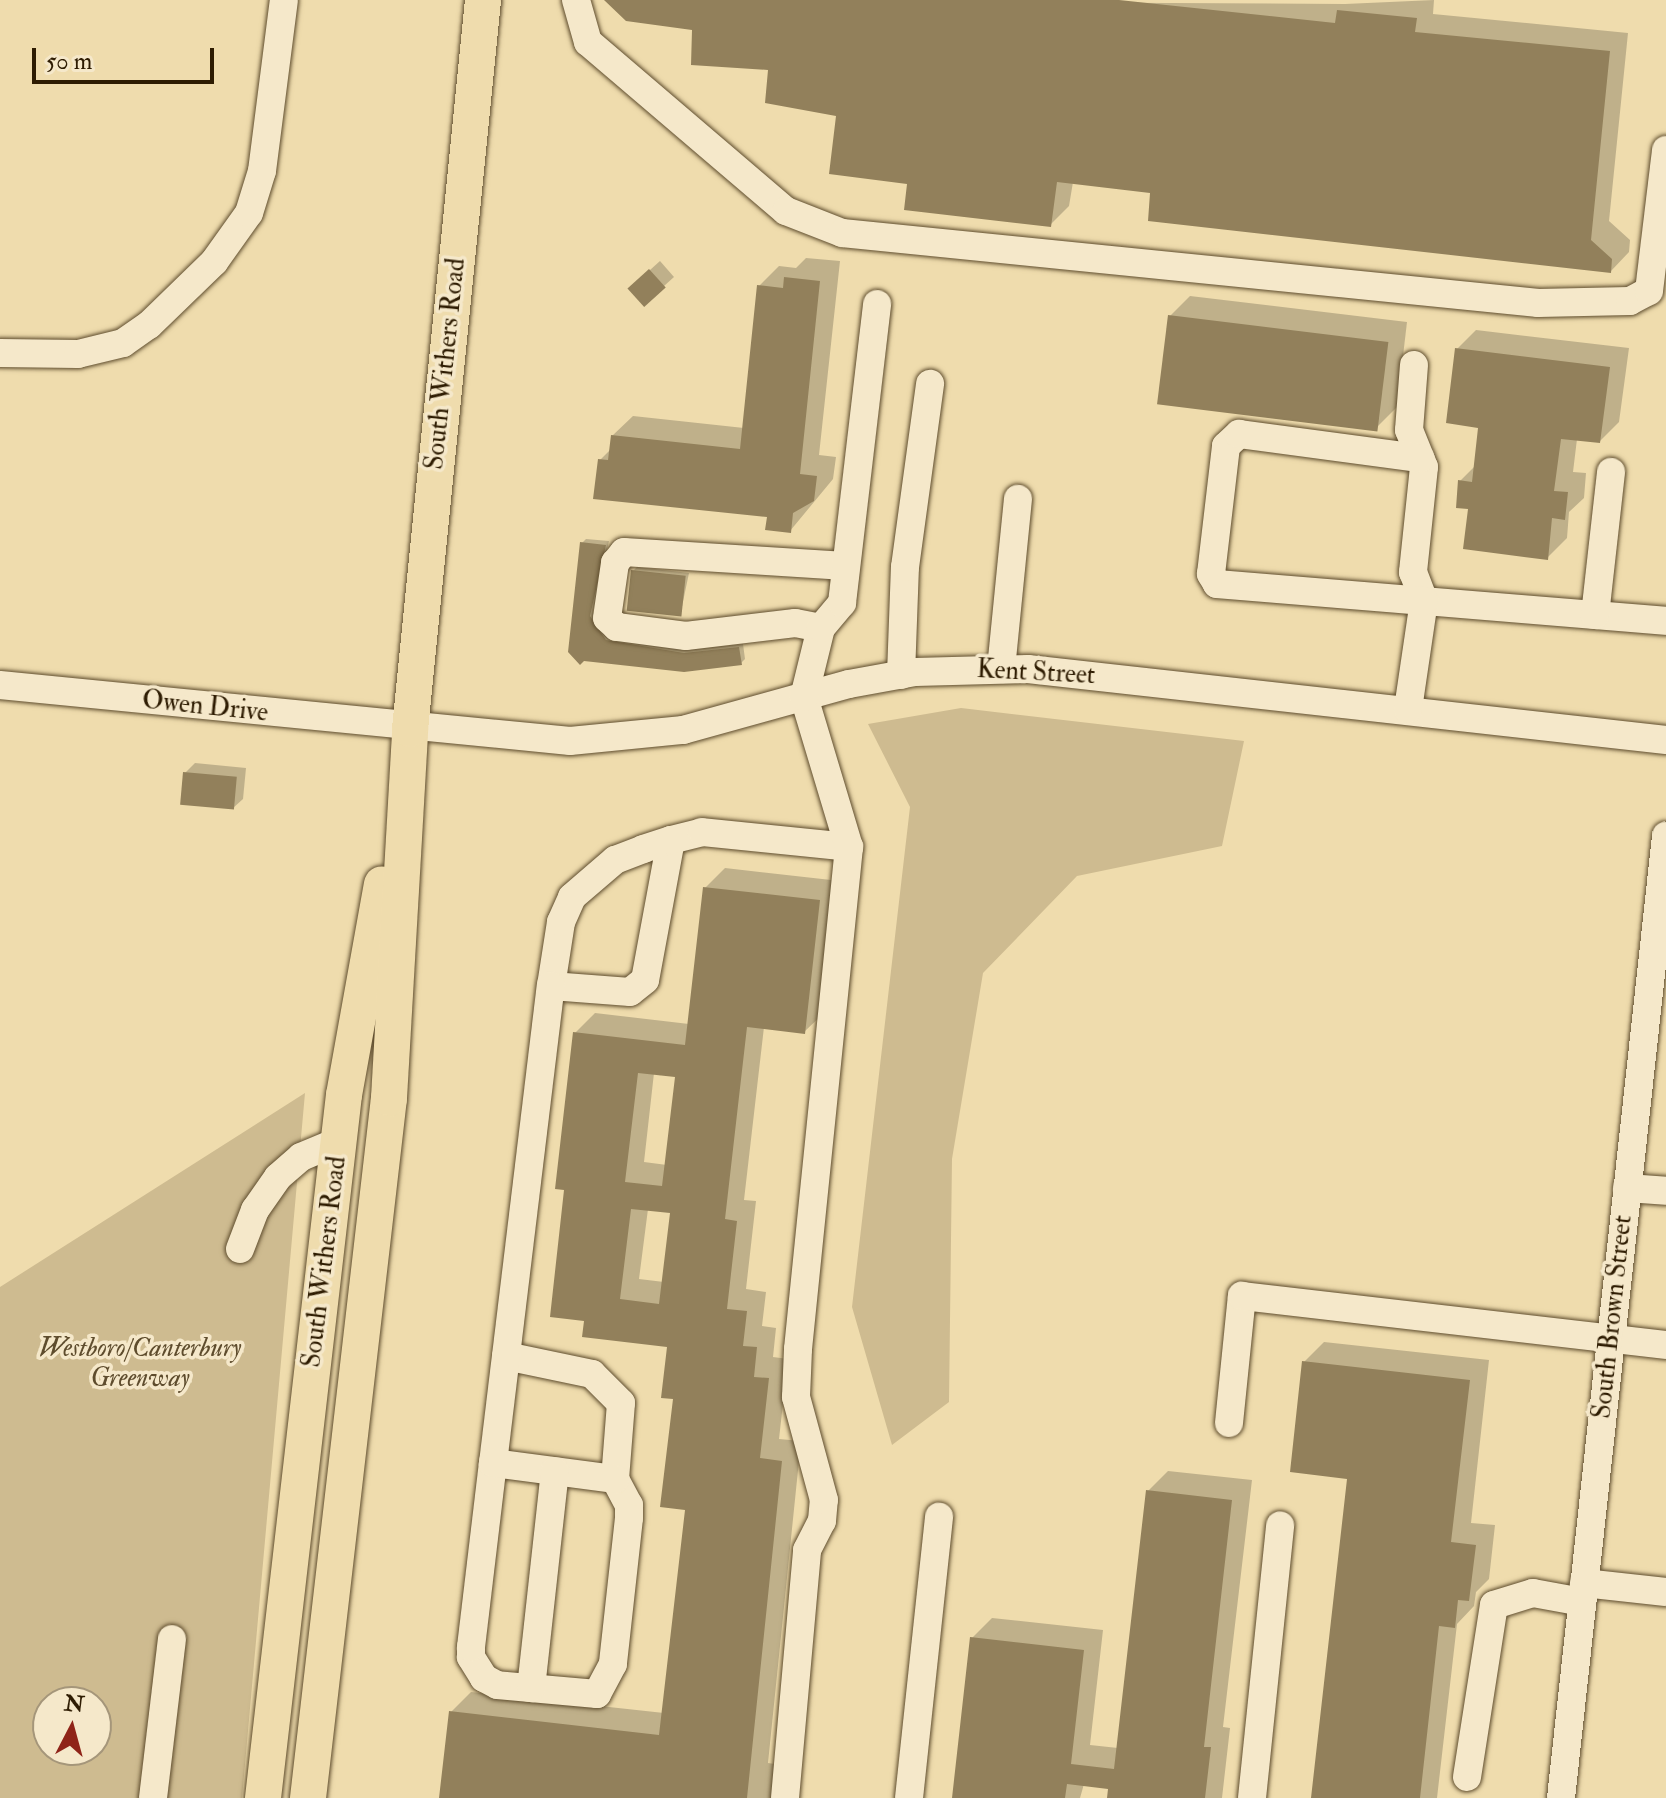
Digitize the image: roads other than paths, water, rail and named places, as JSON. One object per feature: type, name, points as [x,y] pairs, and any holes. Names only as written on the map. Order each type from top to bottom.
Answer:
[{"type":"main road","name":"South Withers Road","points":[[308,1798],[389,1098],[410,729],[483,0]]},
{"type":"main road","name":"South Withers Road","points":[[263,1798],[339,1141],[410,729]]},
{"type":"street","points":[[0,353],[78,354],[123,343],[149,325],[214,262],[249,213],[262,171],[284,0]]},
{"type":"street","points":[[576,0],[588,42],[786,211],[842,233],[1538,303],[1630,301],[1649,291],[1666,150]]},
{"type":"street","points":[[785,1798],[807,1550],[822,1521],[824,1500],[796,1397],[797,1365],[849,847],[804,697],[821,628],[842,603],[877,304]]},
{"type":"street","points":[[1408,709],[1424,601],[1413,572],[1424,467],[1409,430],[1414,365]]},
{"type":"street","points":[[901,675],[905,567],[930,384]]},
{"type":"street","points":[[1420,458],[1239,434],[1226,446],[1211,574],[1217,584],[1666,621]]},
{"type":"street","points":[[1595,615],[1611,472]]},
{"type":"street","points":[[1001,669],[1018,499]]},
{"type":"street","points":[[821,628],[795,623],[686,636],[617,627],[607,618],[615,563],[624,552],[846,566]]},
{"type":"street","name":"Kent Street","points":[[410,729],[547,741],[616,739],[683,730],[901,675],[1001,669],[1408,709],[1666,740]]},
{"type":"street","name":"Owen Drive","points":[[0,685],[410,729]]},
{"type":"street","points":[[506,1356],[573,1366],[592,1374],[616,1394],[624,1415],[615,1479],[629,1505],[629,1518],[607,1683],[597,1694],[531,1688],[484,1678],[471,1657],[493,1463],[506,1356],[551,986],[561,922],[572,897],[615,860],[671,840],[702,832],[849,847]]},
{"type":"street","name":"South Brown Street","points":[[1561,1798],[1627,1188],[1655,1038],[1666,836]]},
{"type":"street","points":[[551,986],[630,992],[645,980],[671,840]]},
{"type":"street","points":[[240,1249],[255,1210],[278,1177],[301,1157],[339,1141]]},
{"type":"street","points":[[1627,1188],[1666,1191]]},
{"type":"street","points":[[1229,1423],[1242,1296],[1666,1345]]},
{"type":"street","points":[[493,1463],[615,1479]]},
{"type":"street","points":[[531,1688],[555,1471]]},
{"type":"street","points":[[909,1798],[939,1517]]},
{"type":"street","points":[[1252,1798],[1280,1525]]},
{"type":"street","points":[[1467,1777],[1494,1605],[1533,1593],[1666,1592]]},
{"type":"street","points":[[153,1798],[172,1639]]},
{"type":"park label","name":"Westboro/Canterbury Greenway","points":[[140,1364]]}]
